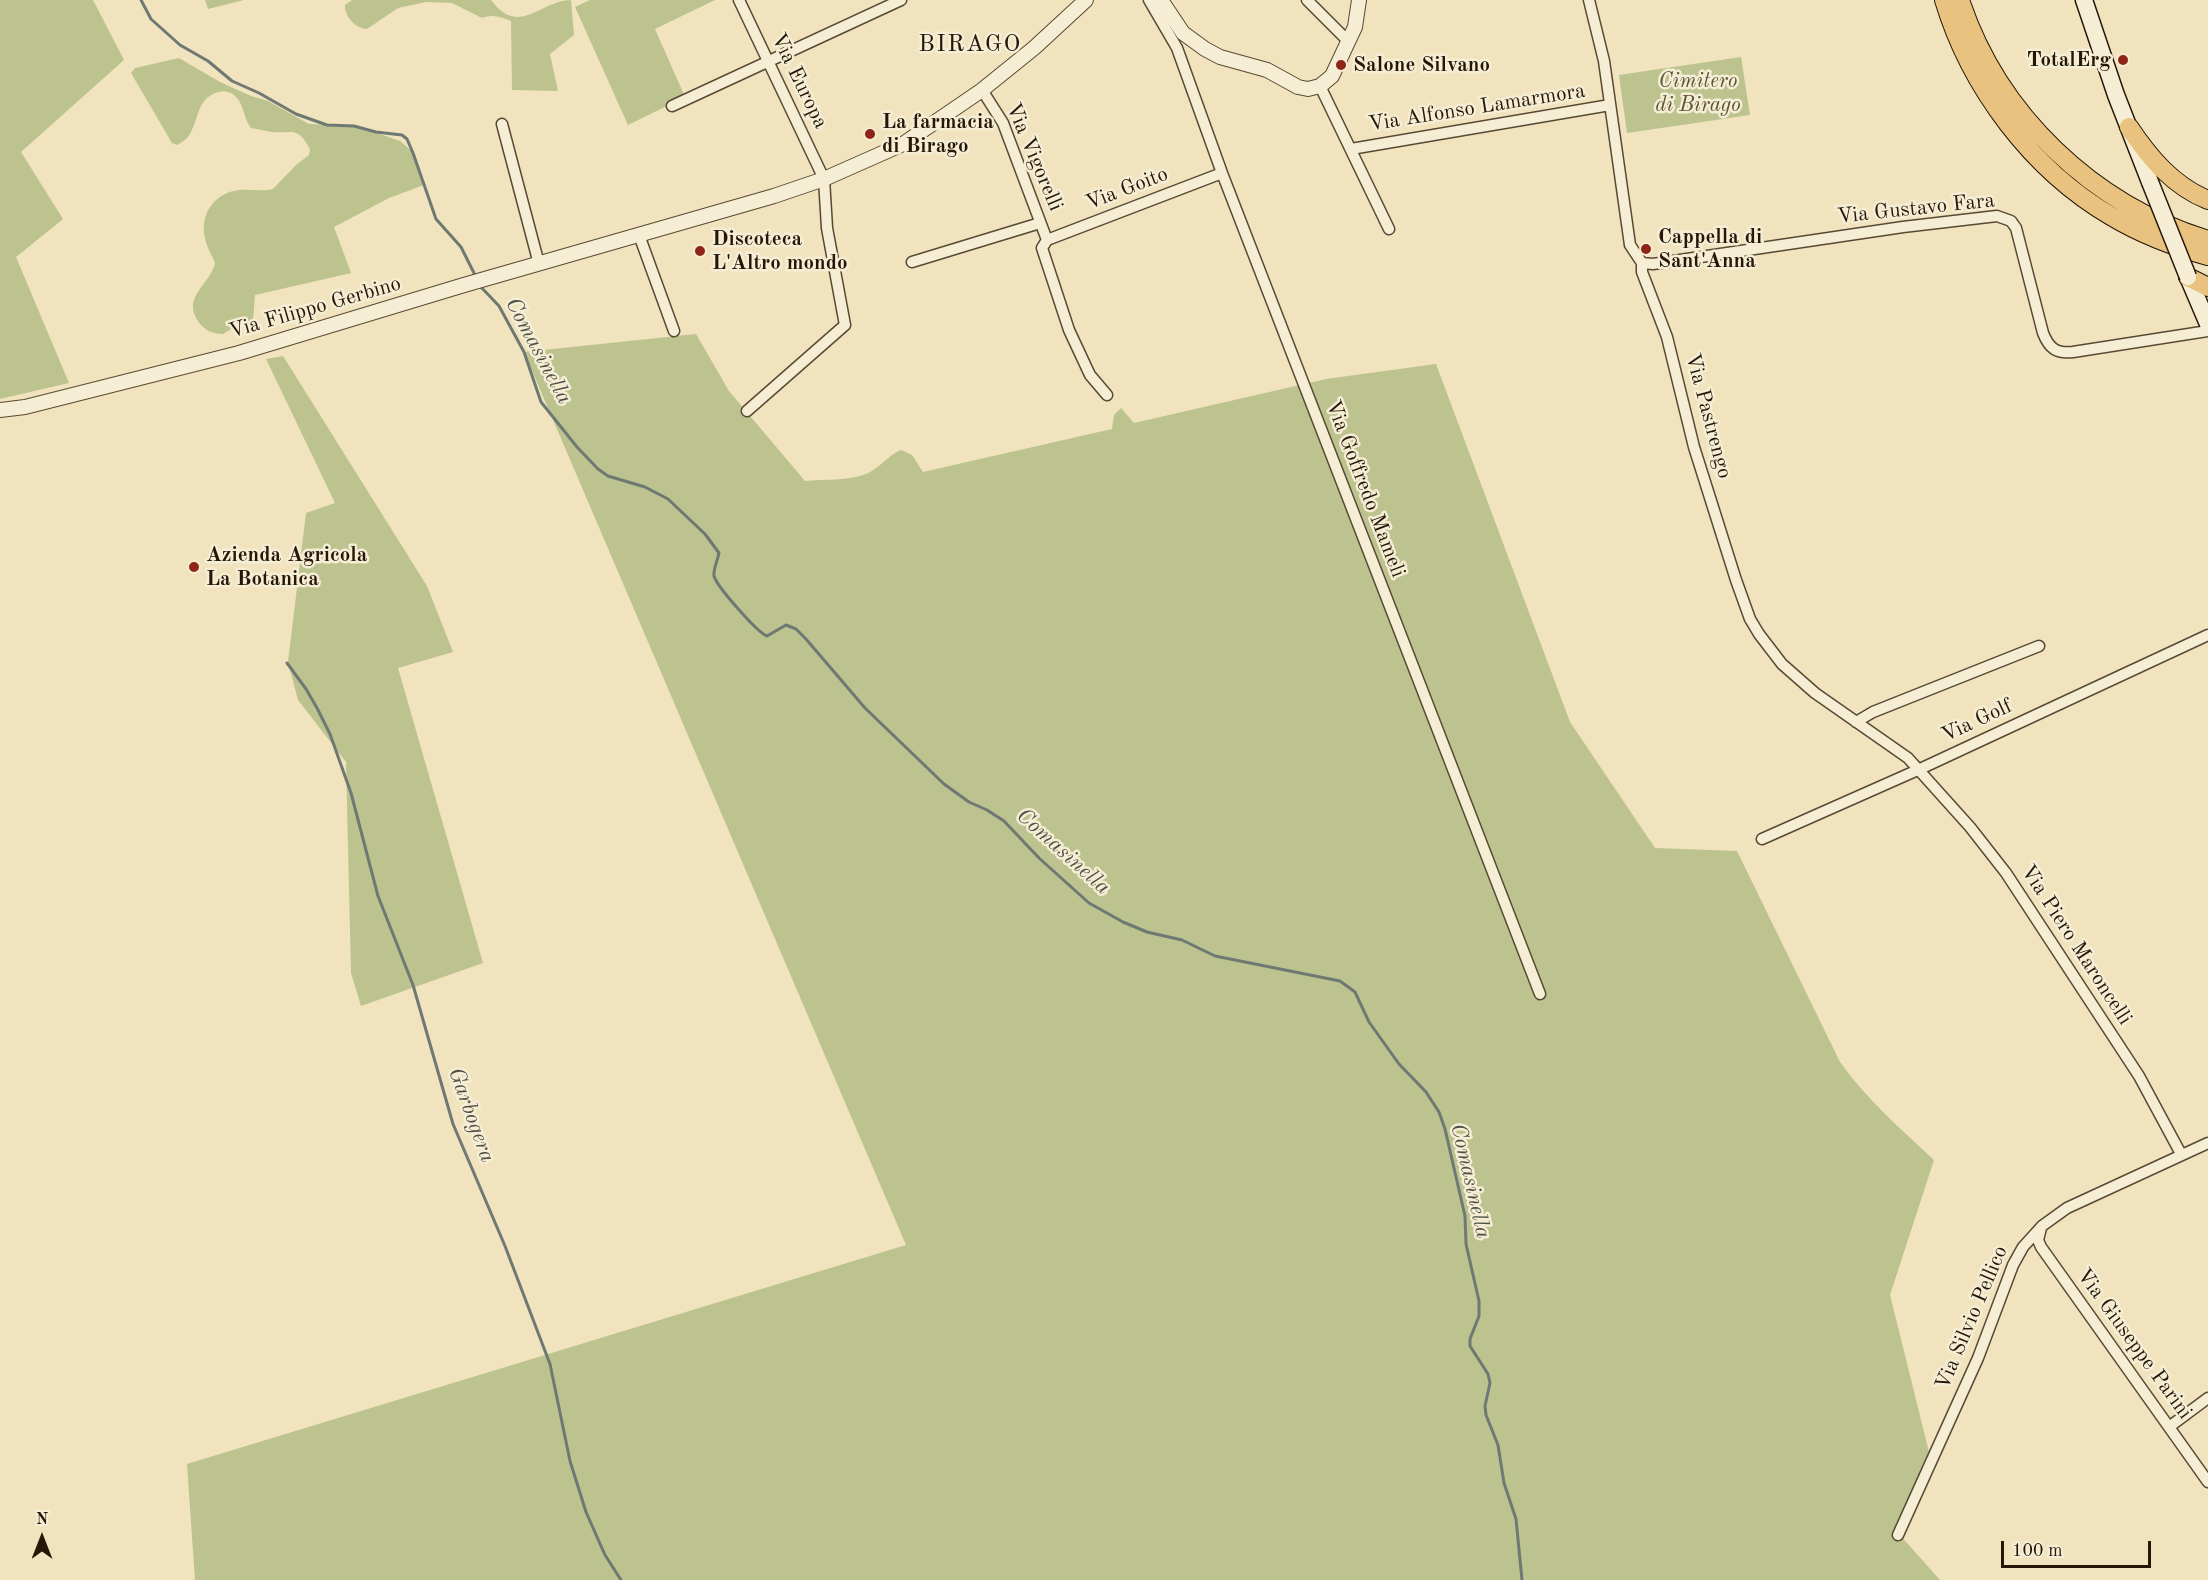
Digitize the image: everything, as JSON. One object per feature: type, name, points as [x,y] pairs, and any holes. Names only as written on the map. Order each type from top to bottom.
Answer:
[{"type":"highway","points":[[1944,0],[1973,71],[1993,103],[2015,133],[2064,182],[2097,207],[2134,228],[2184,249],[2208,256]]},
{"type":"highway","points":[[1960,0],[1969,27],[2008,96],[2033,128],[2064,159],[2127,205],[2156,220],[2208,240]]},
{"type":"highway","points":[[2128,127],[2147,154],[2167,174],[2181,186],[2208,200]]},
{"type":"highway","points":[[2188,277],[2208,287]]},
{"type":"main road","points":[[2084,0],[2128,127],[2208,324]]},
{"type":"street","name":"Via Europa","points":[[739,0],[824,179]]},
{"type":"street","points":[[672,106],[901,0]]},
{"type":"street","name":"Via Filippo Gerbino","points":[[0,410],[25,407],[239,353],[774,196],[824,179],[903,144],[982,90],[1034,48],[1086,0]]},
{"type":"street","name":"Via Goffredo Mameli","points":[[1149,0],[1178,48],[1222,173],[1540,994]]},
{"type":"street","points":[[1161,0],[1183,33],[1204,49],[1220,57],[1267,70],[1298,87],[1308,89],[1320,86],[1332,76],[1355,27],[1359,0]]},
{"type":"street","points":[[1307,0],[1348,41]]},
{"type":"street","name":"Via Pastrengo","points":[[1589,0],[1604,61],[1630,245],[1642,263],[1642,272],[1670,346],[1689,426],[1710,499],[1750,619],[1782,664],[1815,693],[1899,750],[1920,769]]},
{"type":"street","points":[[1320,86],[1389,229]]},
{"type":"street","name":"Via Vigorelli","points":[[982,90],[1004,123],[1047,240]]},
{"type":"street","name":"Via Alfonso Lamarmora","points":[[1351,149],[1610,105]]},
{"type":"street","points":[[502,124],[539,264]]},
{"type":"street","name":"Via Goito","points":[[1047,240],[1222,173]]},
{"type":"street","points":[[747,411],[844,325],[827,228],[824,179]]},
{"type":"street","name":"Via Gustavo Fara","points":[[1642,263],[1653,264],[1903,227],[1997,216],[2011,221],[2016,228],[2043,333],[2048,344],[2055,351],[2073,352],[2208,332]]},
{"type":"street","points":[[912,262],[1040,224]]},
{"type":"street","points":[[639,235],[674,331]]},
{"type":"street","points":[[1047,240],[1042,248],[1069,330],[1090,375],[1107,395]]},
{"type":"street","name":"Via Golf","points":[[1762,839],[2208,636]]},
{"type":"street","points":[[1856,722],[1873,712],[2039,646]]},
{"type":"street","name":"Via Piero Maroncelli","points":[[1920,769],[1949,801],[2006,873],[2139,1076],[2181,1154]]},
{"type":"street","name":"Via Silvio Pellico","points":[[1898,1535],[1978,1358],[2013,1265],[2023,1247],[2042,1226],[2067,1208],[2208,1143]]},
{"type":"street","name":"Via Giuseppe Parini","points":[[2042,1226],[2039,1233],[2041,1247],[2208,1482]]},
{"type":"street","points":[[2169,1426],[2208,1398]]},
{"type":"green space","points":[[0,0],[93,0],[124,60],[21,152],[63,219],[16,257],[69,383],[0,399]]},
{"type":"green space","points":[[205,0],[244,0],[208,9]]},
{"type":"green space","points":[[352,0],[491,0],[501,11],[511,16],[521,17],[550,5],[571,0],[574,35],[550,54],[558,91],[512,90],[511,21],[493,16],[482,18],[452,3],[426,2],[398,8],[367,29],[355,24],[346,13],[345,5]]},
{"type":"green space","points":[[590,0],[715,0],[655,29],[685,97],[628,125],[575,7]]},
{"type":"green space","name":"Cimitero di Birago","points":[[1741,57],[1750,115],[1627,133],[1619,75]]},
{"type":"green space","points":[[179,58],[220,82],[268,101],[309,124],[357,126],[400,141],[413,152],[424,185],[389,198],[334,227],[351,273],[255,295],[253,321],[243,322],[223,334],[203,327],[194,313],[193,305],[198,291],[215,264],[204,233],[206,215],[210,207],[222,195],[240,190],[273,189],[309,155],[310,149],[301,136],[294,132],[272,132],[251,128],[237,98],[224,91],[207,98],[188,136],[177,145],[172,143],[131,73],[135,68]]},
{"type":"green space","points":[[696,334],[729,391],[805,481],[844,479],[866,474],[901,450],[912,455],[923,472],[1112,429],[1114,415],[1121,408],[1134,423],[1326,379],[1436,364],[1570,722],[1655,848],[1737,851],[1840,1062],[1872,1101],[1934,1160],[1890,1295],[1930,1456],[1900,1535],[1940,1580],[195,1580],[187,1464],[906,1245],[524,352]]},
{"type":"green space","points":[[283,356],[427,586],[453,652],[398,668],[483,963],[361,1006],[351,973],[346,762],[298,700],[288,662],[306,513],[335,503],[266,359]]},
{"type":"waterway","points":[[141,0],[151,19],[180,45],[208,61],[232,81],[296,114],[327,125],[354,126],[376,132],[402,135],[407,139],[436,219],[461,247],[474,273]]},
{"type":"waterway","name":"Comasinella","points":[[480,286],[499,306],[524,352],[541,402],[598,469],[608,476],[645,487],[668,499],[705,534],[719,553],[714,576],[730,599],[755,627],[767,636],[786,625],[796,629],[865,708],[944,784],[969,802],[1004,821],[1039,858],[1089,903],[1123,922],[1147,932],[1182,940],[1215,956],[1340,981],[1355,992],[1369,1022],[1399,1064],[1426,1092],[1439,1112],[1445,1129],[1465,1216],[1466,1244],[1479,1301],[1479,1316],[1470,1339],[1470,1346],[1488,1374],[1490,1383],[1485,1406],[1486,1415],[1498,1445],[1504,1483],[1516,1519],[1522,1580]]},
{"type":"waterway","name":"Garbogera","points":[[287,663],[306,689],[330,734],[351,793],[378,896],[413,985],[453,1124],[505,1246],[550,1364],[570,1461],[586,1512],[605,1555],[621,1580]]},
{"type":"place","name":"TotalErg","points":[[2123,60]]},
{"type":"place","name":"Salone Silvano","points":[[1341,65]]},
{"type":"place","name":"La farmacia di Birago","points":[[870,134]]},
{"type":"place","name":"Cappella di Sant'Anna","points":[[1646,249]]},
{"type":"place","name":"Discoteca L'Altro mondo","points":[[700,251]]},
{"type":"place","name":"Azienda Agricola La Botanica","points":[[194,567]]},
{"type":"district","name":"BIRAGO","points":[[970,45]]}]
